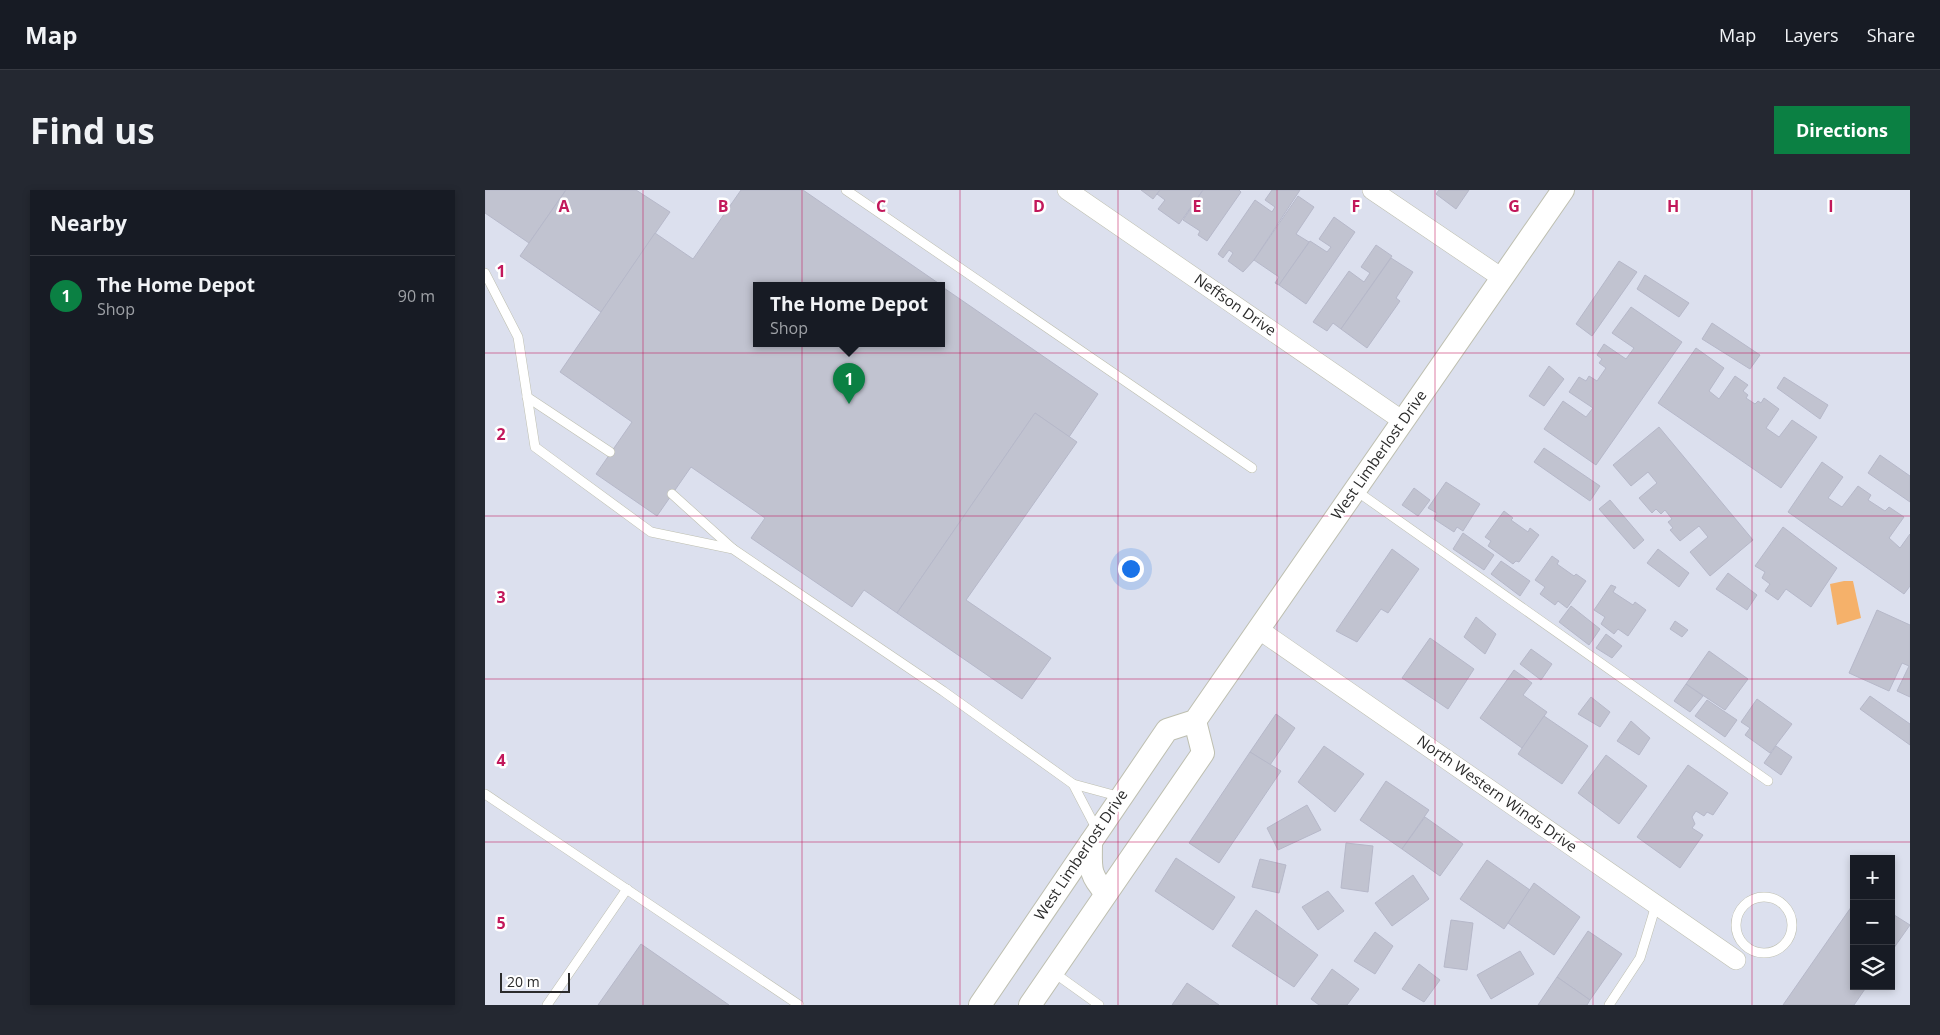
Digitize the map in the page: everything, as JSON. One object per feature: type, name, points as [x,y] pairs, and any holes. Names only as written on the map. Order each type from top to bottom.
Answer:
[{"type":"street","name":"Neffson Drive","points":[[1067,190],[1403,421]]},
{"type":"street","points":[[1372,190],[1502,278]]},
{"type":"street","name":"West Limberlost Drive","points":[[980,1005],[1167,730],[1195,721],[1563,190]]},
{"type":"street","name":"North Western Winds Drive","points":[[1258,629],[1736,960]]},
{"type":"street","points":[[1030,1005],[1203,753],[1195,721]]},
{"type":"street","points":[[1094,837],[1091,871],[1095,881],[1107,893]]},
{"type":"lane","points":[[846,190],[1252,468]]},
{"type":"lane","points":[[485,273],[518,338],[535,447],[651,532],[733,549]]},
{"type":"lane","points":[[527,397],[610,452]]},
{"type":"lane","points":[[1355,490],[1768,781]]},
{"type":"lane","points":[[672,494],[733,549],[943,691],[1073,784],[1121,797]]},
{"type":"lane","points":[[1073,784],[1094,837]]},
{"type":"lane","points":[[485,794],[799,1005]]},
{"type":"lane","points":[[547,1005],[627,889]]},
{"type":"lane","points":[[1767,897],[1779,901],[1785,906],[1792,918],[1793,925],[1785,945],[1772,952],[1765,953],[1746,946],[1738,935],[1737,928],[1737,921],[1742,908],[1753,900],[1767,897]]},
{"type":"lane","points":[[1609,1005],[1640,958],[1656,905]]},
{"type":"lane","points":[[1053,972],[1099,1005]]},
{"type":"shaded area","points":[[1853,581],[1861,618],[1837,625],[1830,584]]},
{"type":"building","points":[[485,190],[566,190],[529,243],[485,213]]},
{"type":"building","points":[[566,190],[636,190],[670,212],[601,312],[520,256]]},
{"type":"building","points":[[741,190],[803,190],[937,282],[753,282],[753,347],[945,347],[945,289],[1098,394],[1069,437],[1035,413],[897,613],[864,590],[852,607],[751,538],[765,518],[691,467],[657,516],[596,474],[632,422],[560,372],[655,233],[693,259]]},
{"type":"building","points":[[1141,190],[1160,190],[1153,199]]},
{"type":"building","points":[[1160,190],[1203,190],[1179,224],[1158,209],[1165,200],[1157,194]]},
{"type":"building","points":[[1203,190],[1239,190],[1241,192],[1207,241],[1198,235],[1200,231],[1183,220]]},
{"type":"building","points":[[1272,190],[1300,190],[1254,260],[1243,272],[1228,261],[1233,253],[1229,250],[1223,258],[1218,254],[1255,200],[1272,212],[1275,207],[1265,200]]},
{"type":"building","points":[[1439,190],[1469,190],[1456,209],[1436,194]]},
{"type":"building","points":[[1298,196],[1314,207],[1296,234],[1309,242],[1279,285],[1275,283],[1279,277],[1254,260]]},
{"type":"building","points":[[1334,217],[1355,232],[1306,304],[1279,285],[1310,241],[1327,252],[1331,247],[1319,239]]},
{"type":"building","points":[[1376,245],[1392,256],[1341,329],[1333,323],[1327,331],[1313,322],[1349,271],[1364,282],[1370,273],[1361,267]]},
{"type":"building","points":[[1391,258],[1413,272],[1396,298],[1400,301],[1367,348],[1341,329]]},
{"type":"building","points":[[1619,261],[1637,272],[1592,336],[1576,324]]},
{"type":"building","points":[[1645,275],[1689,303],[1679,317],[1637,289]]},
{"type":"building","points":[[1631,307],[1682,342],[1596,465],[1544,429],[1563,401],[1586,417],[1593,408],[1569,392],[1579,377],[1586,381],[1589,376],[1597,381],[1606,368],[1599,363],[1602,359],[1597,355],[1604,344],[1626,359],[1634,348],[1612,333]]},
{"type":"building","points":[[1712,323],[1760,355],[1750,369],[1702,339]]},
{"type":"building","points":[[1696,348],[1724,368],[1709,391],[1719,399],[1735,376],[1748,385],[1743,391],[1748,395],[1746,398],[1755,404],[1758,401],[1761,403],[1764,398],[1779,409],[1766,428],[1779,437],[1792,420],[1817,437],[1781,488],[1658,403]]},
{"type":"building","points":[[1549,366],[1564,379],[1544,406],[1529,396]]},
{"type":"building","points":[[1784,377],[1828,405],[1820,419],[1777,388]]},
{"type":"building","points":[[1035,413],[1077,442],[966,600],[1051,658],[1022,699],[897,613]]},
{"type":"building","points":[[1659,427],[1753,540],[1710,576],[1690,552],[1708,537],[1699,526],[1680,541],[1670,530],[1673,528],[1668,522],[1672,519],[1665,510],[1661,514],[1656,509],[1652,513],[1639,498],[1657,483],[1648,472],[1631,486],[1613,465]]},
{"type":"building","points":[[1544,448],[1600,486],[1590,501],[1534,462]]},
{"type":"building","points":[[1880,455],[1910,476],[1910,502],[1868,473]]},
{"type":"building","points":[[1822,462],[1843,477],[1828,498],[1842,507],[1858,486],[1871,495],[1868,500],[1885,511],[1889,507],[1904,517],[1889,538],[1900,548],[1910,534],[1910,586],[1904,594],[1788,512]]},
{"type":"building","points":[[1446,482],[1480,504],[1463,531],[1457,527],[1454,532],[1434,519],[1437,513],[1428,508]]},
{"type":"building","points":[[1414,488],[1430,500],[1418,516],[1402,505]]},
{"type":"building","points":[[1610,500],[1644,540],[1634,549],[1599,509]]},
{"type":"building","points":[[1504,511],[1513,518],[1511,520],[1528,532],[1530,528],[1539,535],[1519,562],[1516,561],[1513,564],[1488,546],[1491,541],[1485,537]]},
{"type":"building","points":[[1783,527],[1837,568],[1811,607],[1786,589],[1778,600],[1765,591],[1770,584],[1762,578],[1765,572],[1755,566]]},
{"type":"building","points":[[1463,533],[1494,555],[1484,570],[1453,549]]},
{"type":"building","points":[[1392,549],[1419,569],[1388,613],[1381,609],[1357,642],[1336,631]]},
{"type":"building","points":[[1658,549],[1689,573],[1679,587],[1647,563]]},
{"type":"building","points":[[1552,556],[1559,561],[1557,564],[1574,576],[1576,574],[1586,581],[1567,608],[1558,601],[1555,605],[1540,594],[1545,587],[1535,580]]},
{"type":"building","points":[[1501,561],[1530,581],[1520,596],[1491,574]]},
{"type":"building","points":[[1728,573],[1757,595],[1747,610],[1716,589]]},
{"type":"building","points":[[1611,585],[1616,587],[1613,592],[1633,605],[1635,602],[1646,610],[1628,636],[1618,629],[1614,634],[1601,624],[1605,617],[1594,610]]},
{"type":"building","points":[[1571,606],[1600,629],[1589,645],[1559,622]]},
{"type":"building","points":[[1877,610],[1910,625],[1910,697],[1897,691],[1909,666],[1902,663],[1889,691],[1849,673]]},
{"type":"building","points":[[1476,617],[1496,634],[1485,654],[1464,637]]},
{"type":"building","points":[[1675,621],[1688,630],[1682,637],[1670,629]]},
{"type":"building","points":[[1606,634],[1622,646],[1612,658],[1596,648]]},
{"type":"building","points":[[1430,638],[1474,669],[1448,709],[1402,678]]},
{"type":"building","points":[[1531,649],[1552,664],[1541,680],[1520,664]]},
{"type":"building","points":[[1709,651],[1748,679],[1725,710],[1686,684]]},
{"type":"building","points":[[1514,670],[1532,683],[1523,695],[1547,712],[1522,748],[1480,718]]},
{"type":"building","points":[[1686,684],[1703,696],[1690,712],[1674,701]]},
{"type":"building","points":[[1870,696],[1910,724],[1910,745],[1860,709]]},
{"type":"building","points":[[1591,697],[1610,712],[1600,727],[1578,714]]},
{"type":"building","points":[[1757,699],[1792,724],[1770,753],[1745,735],[1750,728],[1741,722]]},
{"type":"building","points":[[1707,700],[1737,720],[1725,737],[1695,716]]},
{"type":"building","points":[[1276,714],[1295,728],[1270,765],[1250,752]]},
{"type":"building","points":[[1544,716],[1588,746],[1562,784],[1518,754]]},
{"type":"building","points":[[1631,721],[1650,738],[1639,755],[1617,741]]},
{"type":"building","points":[[1324,746],[1364,774],[1335,812],[1298,782]]},
{"type":"building","points":[[1776,746],[1792,757],[1781,775],[1764,763]]},
{"type":"building","points":[[1250,752],[1281,771],[1219,863],[1189,843]]},
{"type":"building","points":[[1606,755],[1647,786],[1619,824],[1578,793]]},
{"type":"building","points":[[1688,765],[1728,793],[1713,815],[1707,812],[1704,816],[1696,811],[1692,817],[1695,824],[1692,828],[1703,835],[1680,868],[1637,837]]},
{"type":"building","points":[[1386,781],[1429,810],[1402,849],[1360,820]]},
{"type":"building","points":[[1307,805],[1321,830],[1278,850],[1267,828]]},
{"type":"building","points":[[1425,817],[1463,844],[1440,876],[1402,849]]},
{"type":"building","points":[[1346,843],[1373,846],[1368,892],[1341,888]]},
{"type":"building","points":[[1176,858],[1235,897],[1213,930],[1155,891]]},
{"type":"building","points":[[1260,859],[1286,865],[1279,893],[1252,887]]},
{"type":"building","points":[[1487,860],[1530,890],[1504,929],[1460,899]]},
{"type":"building","points":[[1413,875],[1429,899],[1392,926],[1375,903]]},
{"type":"building","points":[[1534,883],[1580,917],[1554,955],[1508,923]]},
{"type":"building","points":[[1328,891],[1344,911],[1318,930],[1302,907]]},
{"type":"building","points":[[1850,909],[1850,990],[1864,990],[1854,1005],[1783,1005]]},
{"type":"building","points":[[1256,910],[1318,955],[1294,987],[1232,946]]},
{"type":"building","points":[[1895,916],[1910,925],[1895,946]]},
{"type":"building","points":[[1451,920],[1473,923],[1467,970],[1444,967]]},
{"type":"building","points":[[1588,931],[1622,954],[1590,1000],[1557,977]]},
{"type":"building","points":[[1375,932],[1393,946],[1375,974],[1354,961]]},
{"type":"building","points":[[641,944],[729,1005],[598,1005]]},
{"type":"building","points":[[1520,951],[1534,974],[1491,999],[1477,975]]},
{"type":"building","points":[[1419,964],[1440,980],[1424,1002],[1402,989]]},
{"type":"building","points":[[1332,969],[1359,989],[1347,1005],[1319,1005],[1311,999]]},
{"type":"building","points":[[1557,977],[1590,1000],[1587,1005],[1538,1005]]},
{"type":"building","points":[[1187,983],[1219,1005],[1172,1005]]},
{"type":"place","name":"The Home Depot","points":[[849,404]]}]
